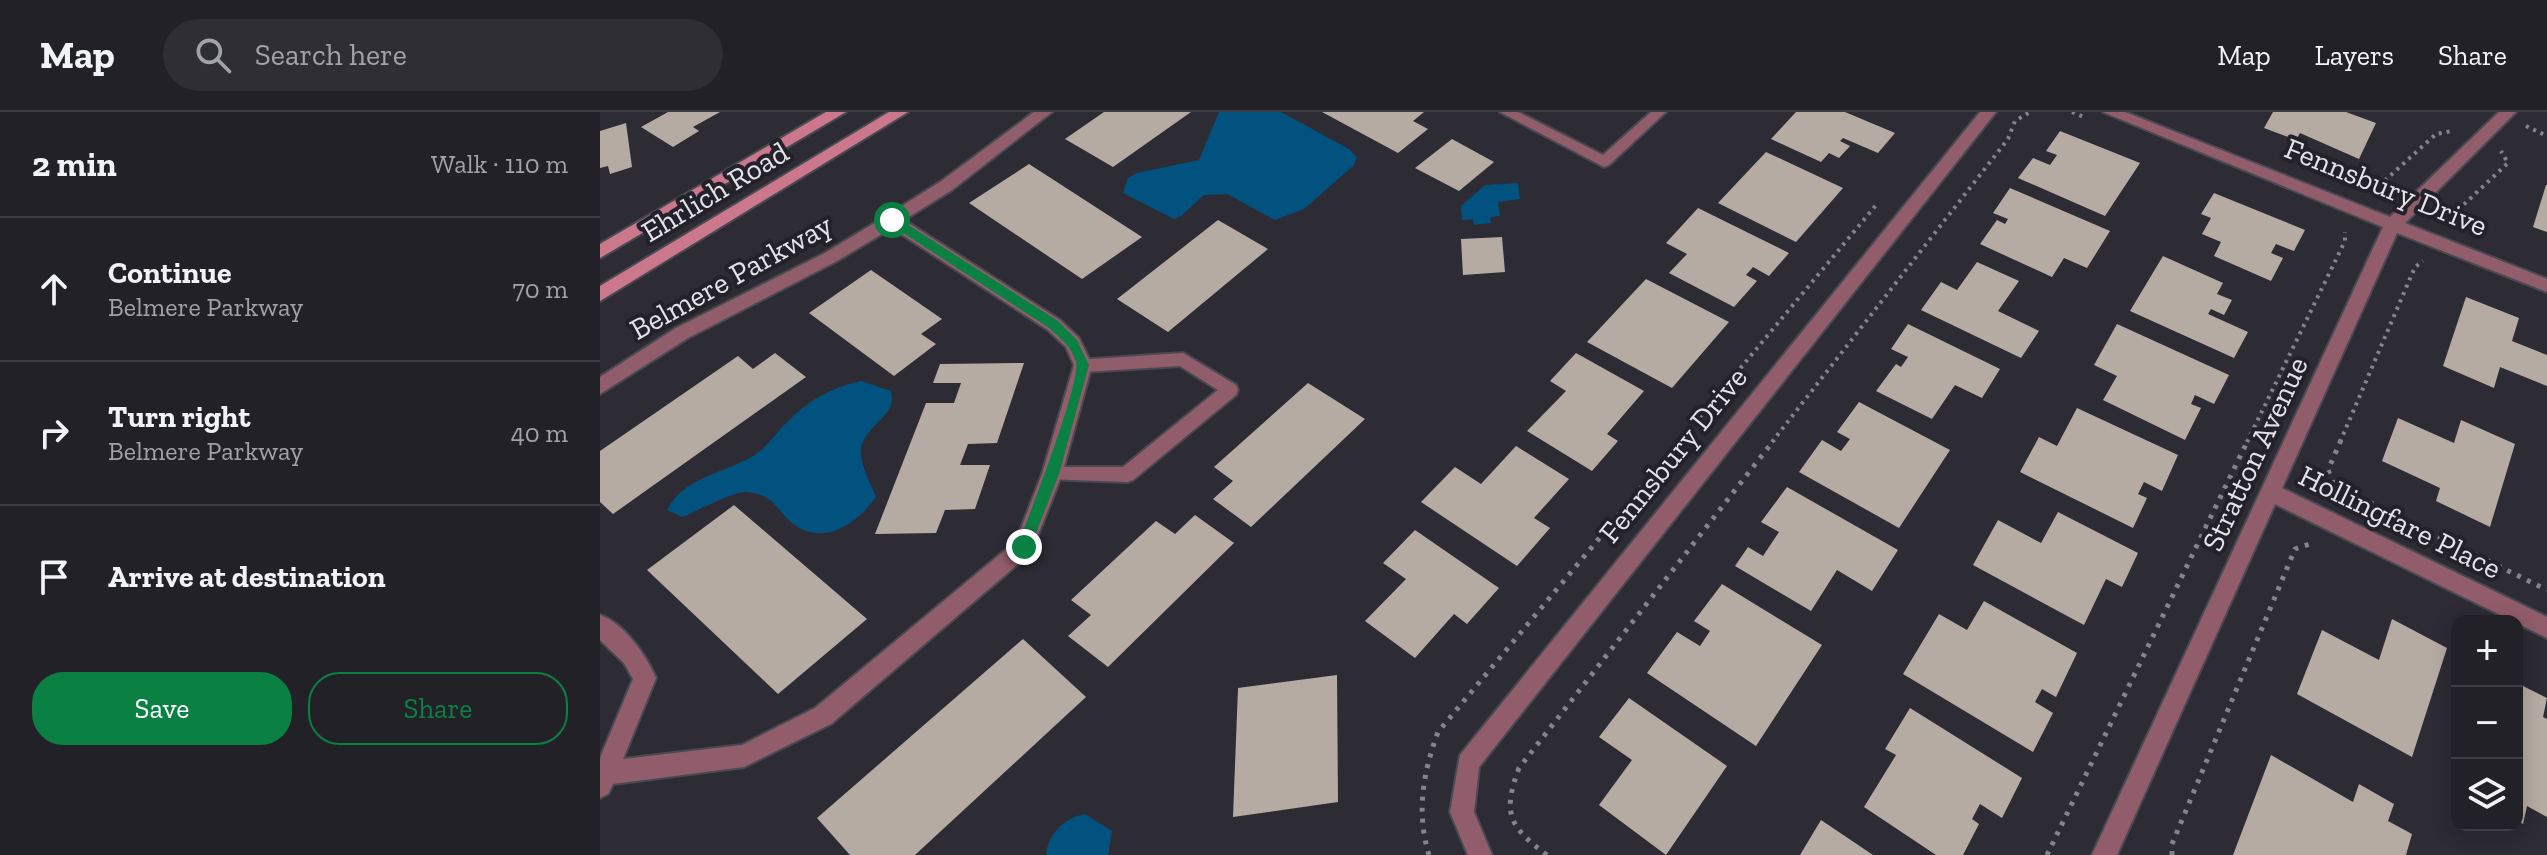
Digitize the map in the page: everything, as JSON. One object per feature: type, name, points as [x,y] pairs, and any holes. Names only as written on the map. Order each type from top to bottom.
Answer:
[{"type":"main road","name":"Ehrlich Road","points":[[600,252],[838,112]]},
{"type":"main road","name":"Ehrlich Road","points":[[600,294],[900,112]]},
{"type":"street","name":"Belmere Parkway","points":[[600,387],[682,333],[831,257],[892,220],[946,186],[1044,112]]},
{"type":"street","name":"Fennsbury Drive","points":[[1480,855],[1462,812],[1468,763],[1988,112]]},
{"type":"street","name":"Fennsbury Drive","points":[[2111,112],[2547,286]]},
{"type":"street","name":"Stratton Avenue","points":[[2104,855],[2393,224],[2508,112]]},
{"type":"street","points":[[603,780],[744,756],[823,716],[1024,547],[1052,474],[1083,365],[1073,343],[1054,325],[892,220]]},
{"type":"street","name":"Hollingfare Place","points":[[2270,492],[2547,628]]},
{"type":"street","points":[[600,625],[632,656],[645,678],[603,780]]},
{"type":"lane","points":[[1507,112],[1604,162],[1659,112]]},
{"type":"lane","points":[[1052,474],[1127,475],[1230,390],[1183,359],[1083,365]]},
{"type":"path","points":[[1547,855],[1519,835],[1508,818],[1509,793],[1519,768],[1999,151],[2015,121],[2030,112]]},
{"type":"path","points":[[2359,186],[2374,188],[2380,185],[2436,134],[2454,131],[2481,139],[2505,154],[2508,163],[2459,209],[2457,219],[2466,228]]},
{"type":"path","points":[[1429,855],[1420,804],[1424,769],[1438,732],[1887,193]]},
{"type":"path","points":[[2047,855],[2345,241]]},
{"type":"path","points":[[2439,261],[2423,260],[2415,267],[2328,470],[2334,485],[2359,500],[2547,590]]},
{"type":"path","points":[[2172,855],[2172,844],[2211,744],[2295,549],[2316,544]]},
{"type":"water","points":[[1219,112],[1281,112],[1349,149],[1357,157],[1354,165],[1304,209],[1275,220],[1227,194],[1204,195],[1174,219],[1123,193],[1128,178],[1137,173],[1199,160]]},
{"type":"water","points":[[1518,183],[1520,199],[1498,202],[1500,216],[1490,217],[1491,223],[1474,225],[1473,219],[1462,220],[1461,206],[1485,185]]},
{"type":"water","points":[[861,381],[891,391],[892,400],[886,414],[864,440],[861,449],[876,497],[851,522],[830,532],[808,531],[789,521],[770,500],[747,492],[724,498],[683,517],[667,510],[675,498],[697,481],[760,451],[794,415],[811,402],[830,391]]},
{"type":"water","points":[[1085,814],[1112,831],[1108,855],[1046,855],[1050,840],[1058,828],[1070,819]]},
{"type":"building","points":[[668,112],[720,112],[693,127],[699,131],[673,147],[641,127]]},
{"type":"building","points":[[1104,112],[1191,112],[1113,167],[1065,139]]},
{"type":"building","points":[[1322,112],[1424,112],[1413,121],[1428,129],[1398,153]]},
{"type":"building","points":[[1796,112],[1845,112],[1895,133],[1878,153],[1843,138],[1840,141],[1850,146],[1839,158],[1829,153],[1821,162],[1771,139]]},
{"type":"building","points":[[2273,112],[2346,112],[2376,123],[2359,159],[2300,133],[2296,140],[2264,128]]},
{"type":"building","points":[[626,123],[632,167],[610,174],[608,166],[600,168],[600,131]]},
{"type":"building","points":[[2060,131],[2140,163],[2105,216],[2018,178],[2033,158],[2050,165],[2057,155],[2046,151]]},
{"type":"building","points":[[1452,139],[1494,162],[1459,191],[1415,168]]},
{"type":"building","points":[[1766,152],[1843,188],[1796,242],[1718,203]]},
{"type":"building","points":[[1029,164],[1142,237],[1082,279],[969,203]]},
{"type":"building","points":[[2547,185],[2547,232],[2533,227]]},
{"type":"building","points":[[2010,188],[2110,231],[2087,268],[2064,258],[2052,277],[1980,244],[1997,220],[2005,224],[2008,219],[1993,213]]},
{"type":"building","points":[[2214,193],[2305,230],[2294,251],[2276,244],[2271,253],[2283,258],[2271,281],[2214,256],[2221,242],[2202,234],[2211,218],[2201,214]]},
{"type":"building","points":[[1698,208],[1789,253],[1769,276],[1753,267],[1746,275],[1757,281],[1734,307],[1669,273],[1687,254],[1666,243]]},
{"type":"building","points":[[1218,220],[1268,249],[1168,332],[1117,299]]},
{"type":"building","points":[[1502,237],[1505,272],[1463,275],[1461,239]]},
{"type":"building","points":[[2163,256],[2223,283],[2217,294],[2232,300],[2224,315],[2211,309],[2208,314],[2248,332],[2234,358],[2130,311]]},
{"type":"building","points":[[1977,262],[2019,281],[1998,311],[2039,331],[2021,358],[1921,310],[1941,282],[1957,290]]},
{"type":"building","points":[[871,270],[942,319],[921,334],[936,344],[894,376],[809,313]]},
{"type":"building","points":[[1646,279],[1729,322],[1672,388],[1587,342]]},
{"type":"building","points":[[2466,297],[2519,318],[2512,341],[2547,355],[2547,386],[2500,367],[2494,388],[2443,366]]},
{"type":"building","points":[[1908,324],[2000,369],[1982,398],[1955,385],[1932,419],[1876,391],[1896,364],[1901,367],[1908,357],[1891,349]]},
{"type":"building","points":[[2117,324],[2229,375],[2214,404],[2195,395],[2191,404],[2201,408],[2185,440],[2103,400],[2117,376],[2094,365]]},
{"type":"building","points":[[775,353],[806,377],[613,514],[600,502],[600,451],[738,356],[753,369]]},
{"type":"building","points":[[1576,353],[1644,391],[1607,434],[1618,441],[1592,471],[1527,431],[1566,391],[1550,381]]},
{"type":"building","points":[[1024,363],[997,443],[968,444],[960,465],[990,465],[975,509],[945,510],[936,533],[875,534],[926,403],[954,403],[961,383],[933,383],[940,364]]},
{"type":"building","points":[[1308,383],[1365,419],[1251,527],[1213,499],[1233,481],[1214,467]]},
{"type":"building","points":[[1859,402],[1950,450],[1899,528],[1799,472],[1822,440],[1841,451],[1850,439],[1837,432]]},
{"type":"building","points":[[2077,408],[2178,455],[2162,491],[2144,482],[2138,494],[2147,498],[2133,528],[2020,472],[2039,437],[2057,446]]},
{"type":"building","points":[[2398,418],[2454,443],[2461,420],[2515,444],[2490,527],[2436,501],[2440,488],[2382,461]]},
{"type":"building","points":[[1516,446],[1569,479],[1534,518],[1550,528],[1517,566],[1421,502],[1455,467],[1481,484]]},
{"type":"building","points":[[1787,487],[1898,550],[1872,591],[1837,570],[1811,611],[1735,566],[1748,547],[1763,556],[1779,532],[1761,522]]},
{"type":"building","points":[[734,505],[867,619],[778,694],[647,570]]},
{"type":"building","points":[[2058,512],[2138,553],[2122,587],[2106,579],[2084,625],[1973,565],[1998,520],[2041,543]]},
{"type":"building","points":[[1195,515],[1234,543],[1108,667],[1068,636],[1091,615],[1071,600],[1156,521],[1175,534]]},
{"type":"building","points":[[1415,530],[1499,588],[1467,624],[1454,614],[1415,658],[1365,621],[1406,579],[1383,563]]},
{"type":"building","points":[[1722,584],[1822,645],[1756,746],[1647,673],[1677,632],[1700,646],[1710,631],[1694,621]]},
{"type":"building","points":[[1984,601],[2077,653],[2056,697],[2042,689],[2035,702],[2053,713],[2033,752],[1903,674],[1939,614],[1967,630]]},
{"type":"building","points":[[2392,619],[2447,648],[2412,757],[2297,694],[2322,630],[2379,660]]},
{"type":"building","points":[[1023,639],[1086,697],[915,855],[850,855],[817,818]]},
{"type":"building","points":[[1337,675],[1338,802],[1233,817],[1238,688]]},
{"type":"building","points":[[2523,686],[2547,698],[2543,717],[2547,719],[2547,817],[2527,806],[2523,824]]},
{"type":"building","points":[[1629,698],[1727,766],[1666,855],[1599,805],[1632,760],[1599,737]]},
{"type":"building","points":[[1910,708],[2022,778],[2002,818],[1980,804],[1972,819],[1979,824],[1963,855],[1936,855],[1864,807],[1896,755],[1885,749]]},
{"type":"building","points":[[2271,755],[2353,802],[2359,784],[2394,804],[2388,821],[2412,834],[2406,855],[2233,855]]},
{"type":"building","points":[[1821,820],[1873,855],[1800,855]]},
{"type":"route","points":[[892,220],[1054,325],[1073,343],[1083,365],[1052,474],[1024,547]]}]
